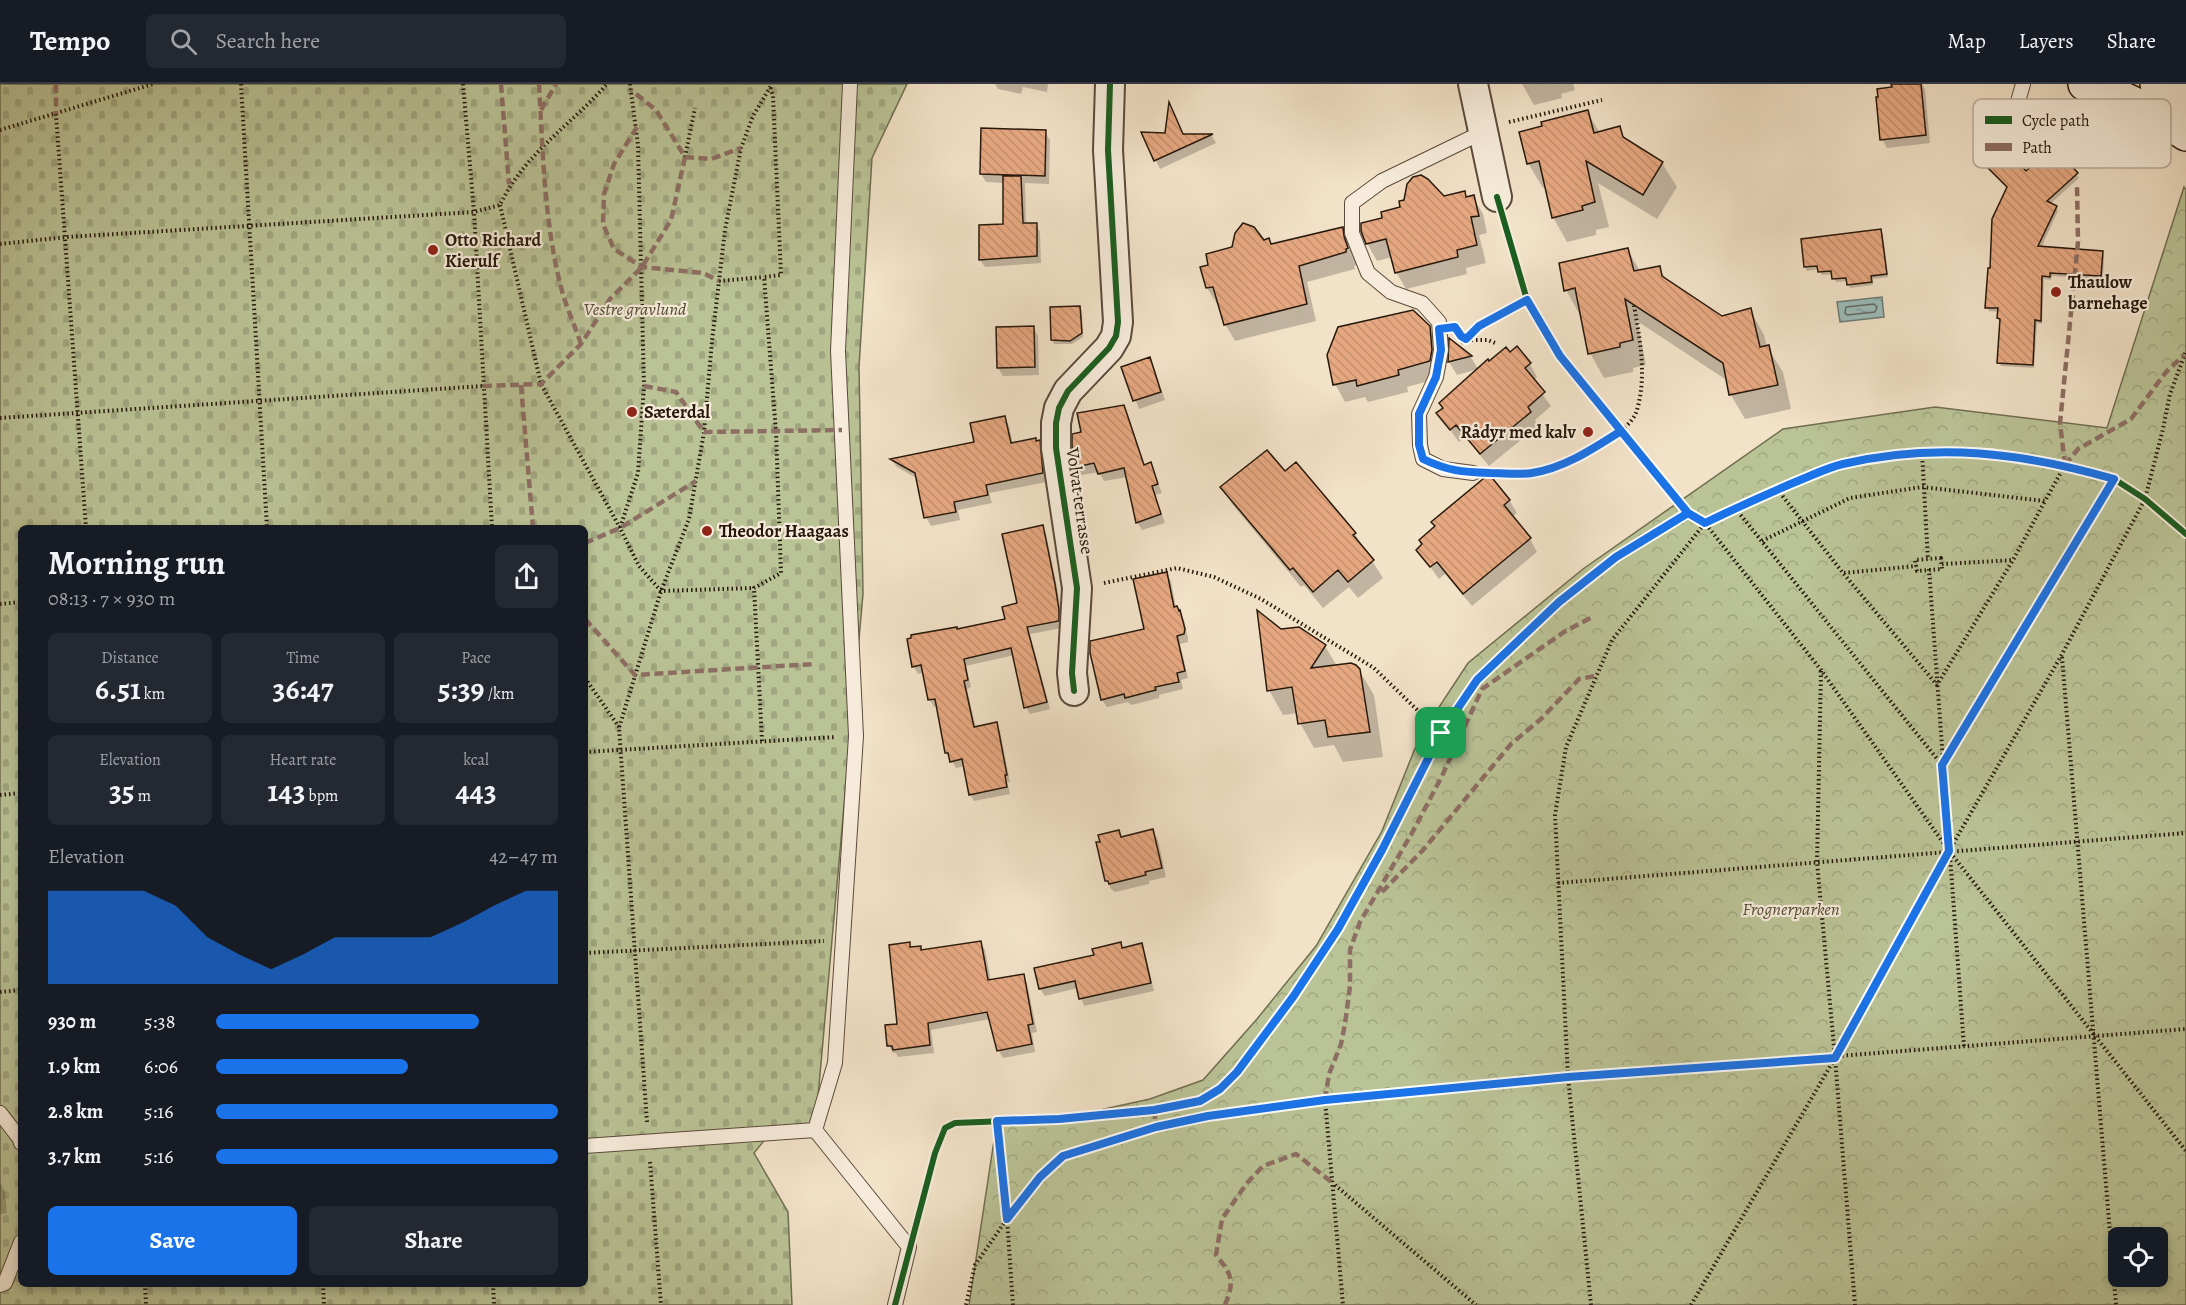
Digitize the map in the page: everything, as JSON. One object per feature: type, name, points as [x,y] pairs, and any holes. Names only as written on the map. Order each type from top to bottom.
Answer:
[{"type":"street","name":"Volvat terrasse","points":[[1074,692],[1072,673],[1077,588],[1056,448],[1056,423],[1059,408],[1068,391],[1109,348],[1116,336],[1118,322],[1108,150],[1110,84]]},
{"type":"street","points":[[1473,84],[1497,197]]},
{"type":"street","points":[[2085,84],[2125,99]]},
{"type":"street","points":[[2157,84],[2186,101]]},
{"type":"street","points":[[2171,124],[2186,134]]},
{"type":"lane","points":[[815,1130],[835,1063],[856,736],[838,351],[850,84]]},
{"type":"lane","points":[[2019,99],[2023,84]]},
{"type":"lane","points":[[1473,472],[1443,469],[1423,459],[1419,445],[1419,414],[1436,377],[1439,360],[1439,322],[1422,303],[1391,291],[1368,273],[1352,233],[1352,203],[1382,181],[1482,130]]},
{"type":"lane","points":[[0,1113],[18,1136]]},
{"type":"lane","points":[[588,1146],[815,1130]]},
{"type":"lane","points":[[815,1130],[909,1247],[895,1305]]},
{"type":"lane","points":[[0,1285],[5,1283],[18,1250]]},
{"type":"path","points":[[0,130],[153,84]]},
{"type":"path","points":[[241,84],[267,525]]},
{"type":"path","points":[[463,84],[474,212],[492,525]]},
{"type":"path","points":[[607,84],[528,161],[509,184],[500,205],[541,384],[639,566],[661,591]]},
{"type":"path","points":[[620,528],[638,473],[644,386],[638,145],[630,84]]},
{"type":"path","points":[[719,281],[782,275],[771,85]]},
{"type":"path","points":[[661,1305],[619,728],[661,591],[689,519],[704,432],[725,230],[741,148],[753,116],[771,85]]},
{"type":"path","points":[[1482,130],[1602,100]]},
{"type":"path","points":[[685,157],[695,108]]},
{"type":"path","points":[[56,114],[67,237],[86,525]]},
{"type":"path","points":[[0,244],[67,237],[474,212],[500,205]]},
{"type":"path","points":[[661,591],[754,588],[781,573],[776,432],[764,277]]},
{"type":"path","points":[[1524,288],[1527,300],[1533,309]]},
{"type":"path","points":[[1439,360],[1479,326],[1527,300]]},
{"type":"path","points":[[1473,472],[1532,473],[1588,452],[1630,425],[1637,411],[1643,373],[1634,305]]},
{"type":"path","points":[[1439,329],[1455,327],[1466,339],[1488,340],[1495,343]]},
{"type":"path","points":[[1691,1305],[1835,1058],[1949,851],[2061,656],[2145,499],[2170,394],[2186,351]]},
{"type":"path","points":[[0,418],[483,386]]},
{"type":"path","points":[[1614,423],[1628,440]]},
{"type":"path","points":[[1922,452],[1922,487],[1928,560]]},
{"type":"path","points":[[1911,454],[1933,452]]},
{"type":"path","points":[[2054,463],[2074,468]]},
{"type":"path","points":[[1937,685],[2013,560],[2065,465]]},
{"type":"path","points":[[2104,477],[2122,484]]},
{"type":"path","points":[[1942,765],[2114,479]]},
{"type":"path","points":[[1766,494],[1788,485]]},
{"type":"path","points":[[1762,541],[1850,498],[1922,487],[2045,501]]},
{"type":"path","points":[[1777,489],[1843,573],[1937,685]]},
{"type":"path","points":[[2138,494],[2154,506]]},
{"type":"path","points":[[1725,513],[1746,503]]},
{"type":"path","points":[[1735,508],[1942,765]]},
{"type":"path","points":[[1696,518],[1705,523],[1821,670],[1949,851],[2186,1151]]},
{"type":"path","points":[[1591,1305],[1568,1077],[1555,815],[1566,747],[1612,640],[1705,523],[1715,518]]},
{"type":"path","points":[[1941,558],[1942,564],[1942,569],[1917,571],[1915,560],[1941,558]]},
{"type":"path","points":[[1942,564],[2013,560]]},
{"type":"path","points":[[1843,573],[1916,566]]},
{"type":"path","points":[[1077,588],[1178,568],[1214,577],[1261,599],[1374,668],[1441,733]]},
{"type":"path","points":[[1929,569],[1964,1047]]},
{"type":"path","points":[[754,588],[762,741]]},
{"type":"path","points":[[0,604],[18,602]]},
{"type":"path","points":[[2061,656],[2116,1305]]},
{"type":"path","points":[[1821,670],[1817,862],[1855,1305]]},
{"type":"path","points":[[588,682],[619,728]]},
{"type":"path","points":[[1435,743],[1447,724]]},
{"type":"path","points":[[588,752],[856,736]]},
{"type":"path","points":[[0,795],[18,793]]},
{"type":"path","points":[[1558,883],[2186,833]]},
{"type":"path","points":[[588,953],[842,940]]},
{"type":"path","points":[[0,992],[18,990]]},
{"type":"path","points":[[966,1305],[975,1265],[1040,1177],[1063,1156],[1125,1135],[1187,1120],[1325,1100],[1568,1077],[2186,1029]]},
{"type":"path","points":[[1325,1100],[1343,1305]]},
{"type":"path","points":[[997,1121],[1013,1305]]},
{"type":"path","points":[[987,1122],[1008,1121]]},
{"type":"path","points":[[1334,1184],[1476,1305]]},
{"type":"path","points":[[145,1287],[146,1305]]},
{"type":"path","points":[[322,1287],[324,1305]]},
{"type":"path","points":[[493,1287],[494,1305]]},
{"type":"green space","name":"Vestre gravlund","points":[[0,84],[907,84],[872,158],[859,367],[863,594],[815,1130],[771,1132],[754,1153],[788,1212],[792,1305],[0,1305]]},
{"type":"green space","name":"Frognerparken","points":[[2184,187],[2186,190],[2186,1305],[969,1305],[997,1121],[1059,1119],[1150,1099],[1203,1080],[1257,1019],[1316,946],[1382,831],[1420,736],[1468,663],[1583,569],[1783,429],[1935,407],[2107,428]]},
{"type":"water","points":[[1882,297],[1884,317],[1840,322],[1837,302]]},
{"type":"building","points":[[1891,84],[1921,84],[1926,135],[1880,140],[1877,89],[1892,87]]},
{"type":"building","points":[[1169,102],[1183,134],[1213,134],[1154,161],[1141,132],[1165,133]]},
{"type":"building","points":[[1588,110],[1594,133],[1620,126],[1623,137],[1663,162],[1643,195],[1586,161],[1595,202],[1582,206],[1583,210],[1552,218],[1539,161],[1527,164],[1519,132],[1542,126],[1541,122]]},
{"type":"building","points":[[981,128],[1046,130],[1045,176],[980,174]]},
{"type":"building","points":[[1988,168],[2023,168],[2026,171],[2029,168],[2074,168],[2078,173],[2047,201],[2057,206],[2038,246],[2103,251],[2101,276],[2050,273],[2050,277],[2042,276],[2041,321],[2035,320],[2033,365],[1997,363],[2000,319],[1997,318],[1998,308],[1985,308],[1988,268],[1990,268],[1992,219],[2007,187]]},
{"type":"building","points":[[1421,175],[1444,196],[1465,191],[1466,197],[1474,195],[1479,216],[1471,217],[1477,245],[1457,250],[1458,257],[1395,273],[1386,239],[1366,244],[1361,231],[1361,223],[1382,218],[1381,212],[1400,207],[1399,201],[1404,200],[1407,184],[1413,177]]},
{"type":"building","points":[[1003,176],[1021,176],[1023,223],[1037,223],[1037,256],[979,260],[979,225],[1003,224]]},
{"type":"building","points":[[1243,223],[1254,227],[1264,240],[1269,238],[1271,244],[1343,227],[1348,248],[1346,252],[1299,266],[1307,304],[1224,325],[1213,287],[1206,288],[1200,267],[1208,265],[1206,254],[1232,247],[1235,233]]},
{"type":"building","points":[[1881,229],[1887,274],[1871,276],[1872,282],[1847,285],[1846,278],[1832,279],[1831,271],[1818,272],[1817,266],[1804,267],[1801,239]]},
{"type":"building","points":[[1628,248],[1634,271],[1660,266],[1662,276],[1722,316],[1751,308],[1760,347],[1769,345],[1778,385],[1729,395],[1723,363],[1625,299],[1633,340],[1620,343],[1620,347],[1588,354],[1575,288],[1564,291],[1559,263]]},
{"type":"building","points":[[1080,306],[1082,333],[1070,341],[1051,340],[1050,307]]},
{"type":"building","points":[[1413,310],[1430,326],[1432,350],[1430,361],[1398,370],[1399,375],[1357,386],[1356,380],[1333,385],[1327,355],[1338,327]]},
{"type":"building","points":[[1034,326],[1035,367],[997,368],[996,327]]},
{"type":"building","points":[[1449,338],[1472,356],[1448,362]]},
{"type":"building","points":[[1517,346],[1531,363],[1525,368],[1545,392],[1528,407],[1531,412],[1480,454],[1456,425],[1450,430],[1436,413],[1443,408],[1439,403],[1488,359],[1489,361],[1506,347],[1510,352]]},
{"type":"building","points":[[1150,357],[1161,392],[1133,401],[1121,367]]},
{"type":"building","points":[[1124,405],[1144,465],[1151,462],[1158,484],[1152,486],[1161,514],[1136,523],[1124,468],[1098,474],[1094,463],[1076,467],[1072,447],[1072,434],[1081,432],[1077,413]]},
{"type":"building","points":[[1005,416],[1011,443],[1036,438],[1036,441],[1040,440],[1043,473],[986,485],[988,495],[954,502],[956,512],[924,518],[915,473],[890,459],[974,442],[970,423]]},
{"type":"building","points":[[1267,450],[1285,471],[1296,462],[1356,533],[1353,535],[1374,560],[1348,582],[1338,570],[1313,592],[1293,568],[1290,570],[1220,487]]},
{"type":"building","points":[[1489,474],[1510,500],[1504,505],[1531,538],[1463,594],[1437,562],[1430,567],[1416,550],[1422,544],[1419,540],[1435,526],[1431,522]]},
{"type":"building","points":[[1043,525],[1055,584],[1059,621],[1027,627],[1047,702],[1024,708],[1011,648],[964,659],[968,680],[964,681],[974,727],[997,722],[1007,775],[1005,775],[1007,787],[969,795],[962,759],[950,762],[948,753],[945,753],[935,699],[928,700],[921,665],[912,667],[907,639],[911,638],[911,635],[957,627],[957,629],[1005,619],[1002,607],[1017,603],[1002,534]]},
{"type":"building","points":[[1167,572],[1174,607],[1177,606],[1180,610],[1185,629],[1184,634],[1177,636],[1185,671],[1177,673],[1179,682],[1155,687],[1156,690],[1125,698],[1124,694],[1101,700],[1090,653],[1090,641],[1144,629],[1133,579]]},
{"type":"building","points":[[1257,610],[1281,629],[1299,627],[1326,645],[1311,668],[1351,663],[1360,669],[1370,732],[1328,737],[1325,720],[1298,724],[1292,687],[1267,691]]},
{"type":"building","points":[[1153,829],[1162,868],[1145,872],[1146,875],[1109,884],[1105,881],[1096,842],[1100,842],[1098,835],[1119,830],[1121,837]]},
{"type":"building","points":[[981,941],[988,980],[1024,974],[1033,1024],[1028,1025],[1032,1044],[997,1051],[987,1012],[928,1023],[930,1045],[893,1050],[892,1046],[887,1046],[885,1025],[897,1024],[889,945],[910,942],[910,947],[921,946],[921,950]]},
{"type":"building","points":[[1121,942],[1122,948],[1142,943],[1151,983],[1079,999],[1075,981],[1039,989],[1034,968],[1094,955],[1092,949]]},
{"type":"marked path","points":[[56,84],[56,114]]},
{"type":"marked path","points":[[501,84],[509,184]]},
{"type":"marked path","points":[[539,84],[545,188],[551,240],[562,291],[581,344]]},
{"type":"marked path","points":[[541,110],[556,84]]},
{"type":"marked path","points":[[483,386],[541,384],[581,344],[610,299],[642,267],[671,220],[685,157],[656,110],[631,90]]},
{"type":"marked path","points":[[637,127],[614,164],[604,194],[603,224],[614,249],[642,267],[703,273],[719,281]]},
{"type":"marked path","points":[[685,157],[711,159],[741,148]]},
{"type":"marked path","points":[[2065,465],[2060,423],[2078,242],[2077,185]]},
{"type":"marked path","points":[[2065,465],[2078,449],[2131,419],[2166,372],[2184,355]]},
{"type":"marked path","points":[[521,385],[533,525]]},
{"type":"marked path","points":[[644,386],[676,392],[704,432],[842,430]]},
{"type":"marked path","points":[[588,542],[620,528],[696,481]]},
{"type":"marked path","points":[[1325,1100],[1329,1074],[1341,1044],[1345,1024],[1350,986],[1350,950],[1360,922],[1442,776],[1482,689],[1564,632],[1592,617]]},
{"type":"marked path","points":[[588,622],[635,675],[814,664]]},
{"type":"marked path","points":[[1382,892],[1423,850],[1511,744],[1541,719],[1579,679],[1596,676]]},
{"type":"marked path","points":[[1154,1110],[1156,1127]]},
{"type":"marked path","points":[[1225,1305],[1231,1283],[1229,1273],[1216,1255],[1222,1219],[1247,1183],[1263,1166],[1296,1154],[1334,1184]]},
{"type":"cycle path","points":[[1074,691],[1072,673],[1077,588],[1056,448],[1056,423],[1059,408],[1068,391],[1109,348],[1116,336],[1118,322],[1108,150],[1110,84]]},
{"type":"cycle path","points":[[1497,197],[1527,300],[1560,356],[1688,513],[1705,523],[1777,489],[1842,464],[1922,452],[1990,453],[2065,465],[2114,479],[2145,499],[2186,534]]},
{"type":"cycle path","points":[[895,1305],[935,1153],[945,1128],[955,1123],[1059,1119],[1154,1110],[1200,1101],[1220,1089],[1237,1072],[1293,997],[1339,929],[1441,733],[1477,680],[1559,602],[1615,557],[1688,513]]},
{"type":"place","name":"Otto Richard Kierulf","points":[[433,250]]},
{"type":"place","name":"Thaulow barnehage","points":[[2056,292]]},
{"type":"place","name":"Sæterdal","points":[[632,412]]},
{"type":"place","name":"Rådyr med kalv","points":[[1588,432]]},
{"type":"place","name":"Theodor Haagaas","points":[[707,531]]},
{"type":"route","points":[[1441,733],[1382,850],[1338,929],[1293,997],[1237,1072],[1220,1089],[1200,1101],[1154,1110],[1059,1119],[997,1121],[1007,1219],[1040,1177],[1063,1156],[1105,1141],[1208,1116],[1325,1100],[1568,1077],[1835,1058],[1949,851],[1942,765],[2114,479],[2065,465],[1990,453],[1922,452],[1842,464],[1777,489],[1705,523],[1688,513],[1560,356],[1527,300],[1479,326],[1466,339],[1455,327],[1439,329],[1441,350],[1436,377],[1419,414],[1419,445],[1423,459],[1443,469],[1532,473],[1588,452],[1621,431],[1688,513],[1616,557],[1559,602],[1477,680],[1441,733]]}]
